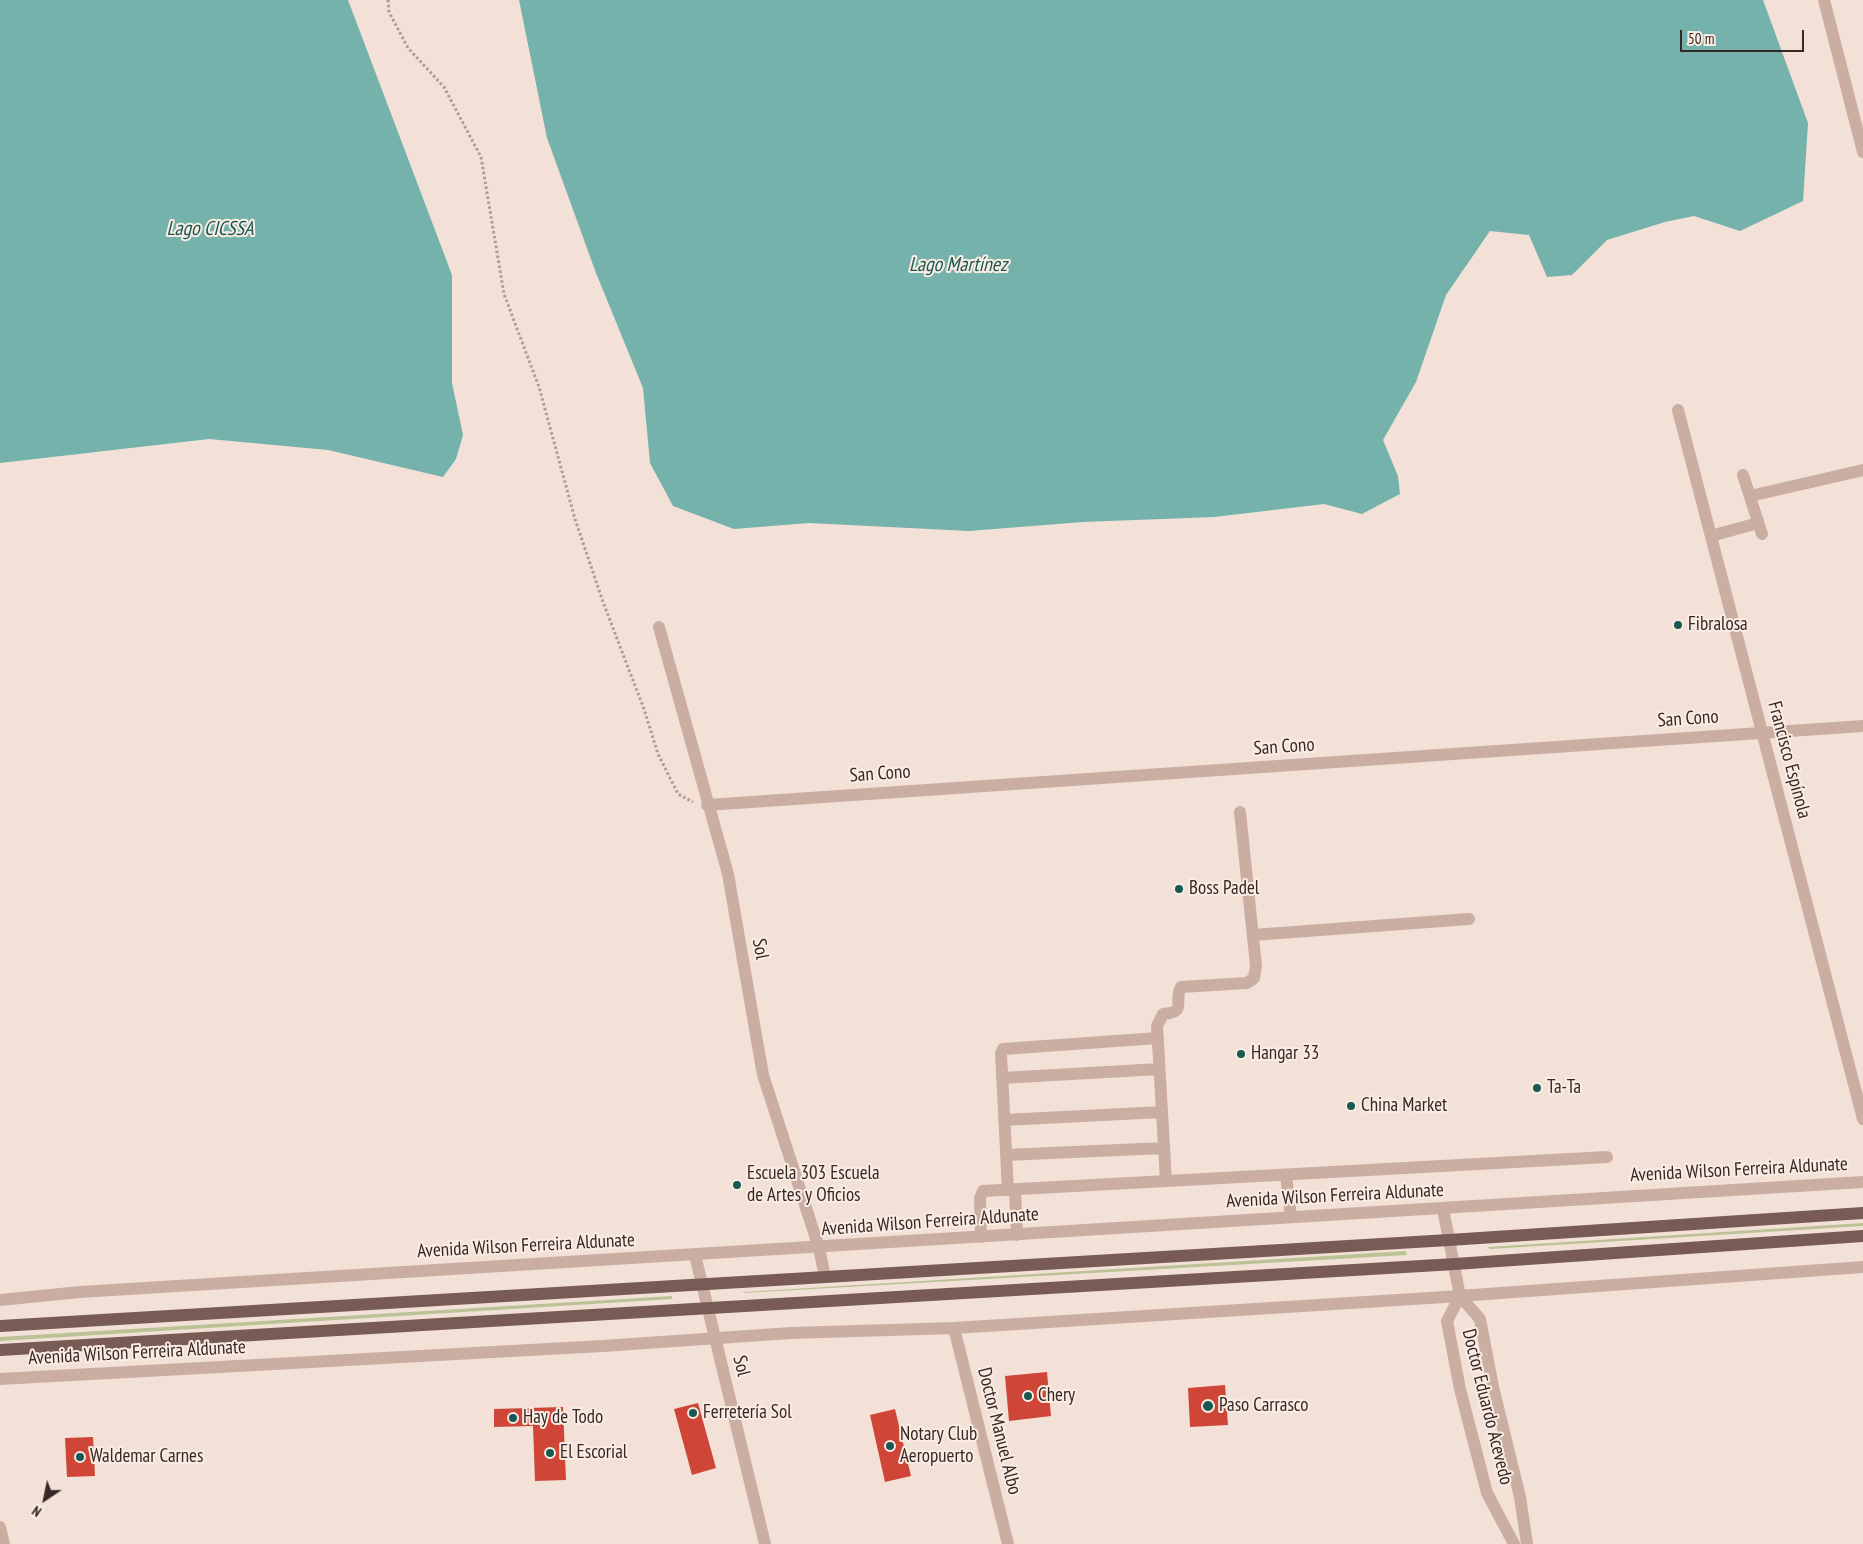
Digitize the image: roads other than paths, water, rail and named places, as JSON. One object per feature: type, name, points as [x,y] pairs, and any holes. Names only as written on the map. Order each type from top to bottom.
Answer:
[{"type":"main road","name":"Avenida Wilson Ferreira Aldunate","points":[[0,1326],[1449,1240],[1863,1213]]},
{"type":"main road","name":"Avenida Wilson Ferreira Aldunate","points":[[0,1350],[1455,1264],[1863,1236]]},
{"type":"street","points":[[1824,0],[1863,152]]},
{"type":"street","name":"Francisco Espínola","points":[[1678,410],[1863,1119]]},
{"type":"street","points":[[1750,496],[1863,470]]},
{"type":"street","points":[[1711,536],[1760,529],[1743,474]]},
{"type":"street","name":"Sol","points":[[660,626],[707,804],[728,874],[763,1075],[819,1248],[825,1277]]},
{"type":"street","name":"San Cono","points":[[707,804],[1863,726]]},
{"type":"street","points":[[1166,1182],[1157,1026],[1163,1014],[1174,1013],[1178,1010],[1181,987],[1247,983],[1254,978],[1256,966],[1240,812]]},
{"type":"street","points":[[1252,935],[1469,919]]},
{"type":"street","points":[[1017,1235],[1006,1155],[1002,1078],[1003,1049],[1158,1038]]},
{"type":"street","points":[[1002,1078],[1159,1069]]},
{"type":"street","points":[[1004,1120],[1162,1112]]},
{"type":"street","points":[[1006,1155],[1164,1148]]},
{"type":"street","points":[[981,1237],[980,1194],[983,1192],[1607,1157]]},
{"type":"street","points":[[1286,1175],[1291,1217]]},
{"type":"street","name":"Avenida Wilson Ferreira Aldunate","points":[[0,1300],[80,1292],[819,1248],[1863,1182]]},
{"type":"street","points":[[1443,1209],[1460,1296]]},
{"type":"street","name":"Sol","points":[[694,1255],[765,1544]]},
{"type":"street","name":"Avenida Wilson Ferreira Aldunate","points":[[0,1379],[715,1339],[791,1333],[954,1328],[1460,1296],[1863,1267]]},
{"type":"street","name":"Doctor Eduardo Acevedo","points":[[1514,1544],[1487,1493],[1460,1389],[1447,1321],[1460,1296],[1480,1319],[1493,1388],[1520,1497],[1527,1544]]},
{"type":"street","name":"Doctor Manuel Albo","points":[[954,1328],[1008,1544]]},
{"type":"street","points":[[0,1527],[4,1544]]},
{"type":"water","name":"Lago CICSSA","points":[[0,0],[348,0],[452,275],[452,383],[463,435],[456,459],[443,477],[328,450],[209,439],[0,463]]},
{"type":"water","name":"Lago Martínez","points":[[519,0],[1763,0],[1808,123],[1803,201],[1740,231],[1694,216],[1665,222],[1607,240],[1572,275],[1547,277],[1529,235],[1490,231],[1446,295],[1416,382],[1383,440],[1398,476],[1400,494],[1362,514],[1324,504],[1214,517],[1083,522],[969,531],[809,523],[734,529],[673,506],[650,463],[643,388],[596,273],[547,138]]},
{"type":"place","name":"Fibralosa","points":[[1678,625]]},
{"type":"place","name":"Boss Padel","points":[[1179,889]]},
{"type":"place","name":"Hangar 33","points":[[1241,1054]]},
{"type":"place","name":"Ta-Ta","points":[[1537,1088]]},
{"type":"place","name":"China Market","points":[[1351,1106]]},
{"type":"place","name":"Escuela 303 Escuela de Artes y Oficios","points":[[737,1185]]},
{"type":"place","name":"Chery","points":[[1028,1396]]},
{"type":"place","name":"Paso Carrasco","points":[[1208,1406]]},
{"type":"place","name":"Ferretería Sol","points":[[693,1413]]},
{"type":"place","name":"Hay de Todo","points":[[513,1418]]},
{"type":"place","name":"Notary Club Aeropuerto","points":[[890,1446]]},
{"type":"place","name":"El Escorial","points":[[550,1453]]},
{"type":"place","name":"Waldemar Carnes","points":[[80,1457]]}]
